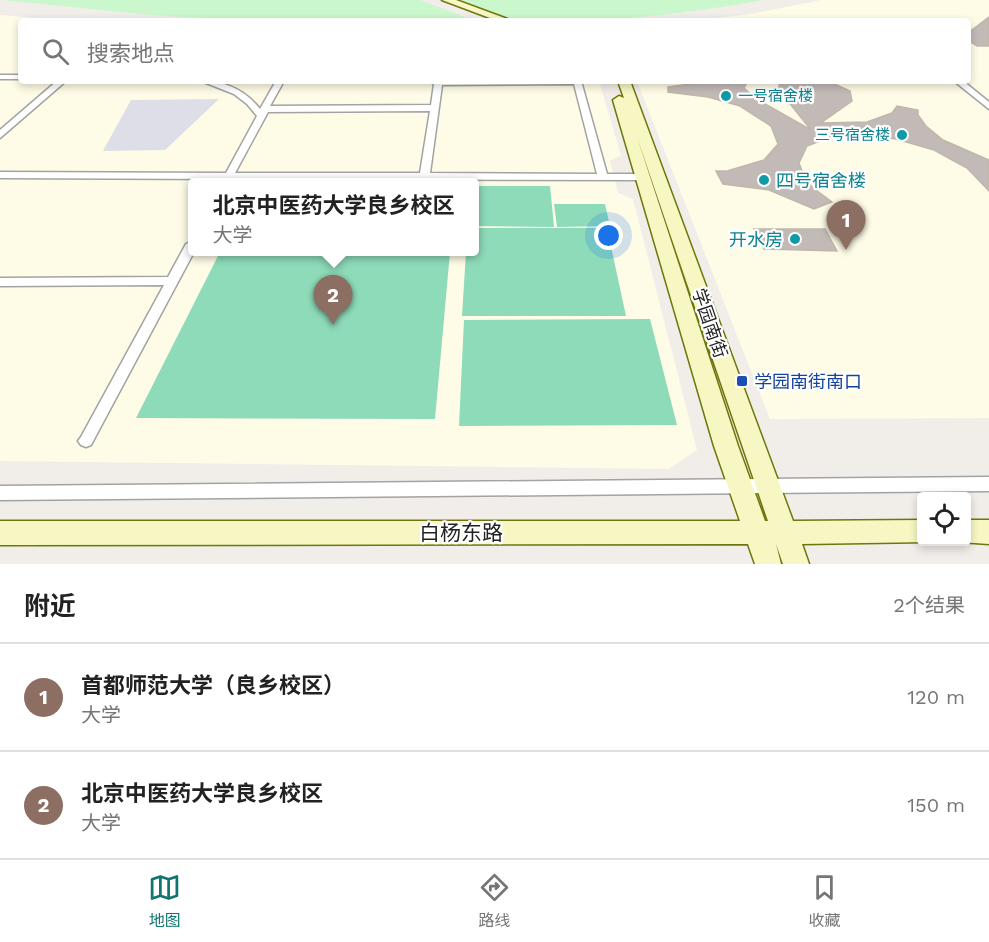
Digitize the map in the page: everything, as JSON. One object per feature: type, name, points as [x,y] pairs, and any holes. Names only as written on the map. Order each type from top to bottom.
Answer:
[{"type":"street","points":[[435,0],[485,18]]},
{"type":"street","points":[[447,0],[499,18]]},
{"type":"street","points":[[0,77],[18,77]]},
{"type":"street","points":[[0,135],[59,84]]},
{"type":"street","points":[[214,84],[239,93],[263,113],[434,108]]},
{"type":"street","points":[[228,178],[278,84]]},
{"type":"street","points":[[425,174],[434,108],[434,84]]},
{"type":"street","points":[[578,84],[603,177]]},
{"type":"street","name":"学园南街","points":[[613,84],[740,486],[768,564]]},
{"type":"street","name":"学园南街","points":[[625,84],[796,564]]},
{"type":"street","points":[[962,84],[989,106]]},
{"type":"street","points":[[0,175],[425,174],[643,177]]},
{"type":"street","points":[[86,441],[188,251]]},
{"type":"street","points":[[0,282],[172,281]]},
{"type":"street","points":[[0,493],[989,484]]},
{"type":"street","name":"白杨东路","points":[[0,533],[917,532]]},
{"type":"street","points":[[971,532],[989,532]]},
{"type":"shaded area","points":[[821,0],[989,0],[989,418],[770,419],[638,84],[971,84],[971,18],[717,18],[751,14]]},
{"type":"shaded area","points":[[0,15],[36,18],[18,18],[18,84],[600,84],[621,155],[610,161],[618,193],[633,199],[697,450],[669,469],[0,461]]},
{"type":"shaded area","points":[[219,99],[165,150],[103,151],[131,100]]},
{"type":"green space","points":[[2,0],[420,0],[467,18],[206,18],[151,15]]},
{"type":"green space","points":[[460,0],[763,0],[673,14],[624,18],[510,18]]},
{"type":"green space","points":[[479,186],[550,186],[554,227],[479,226]]},
{"type":"green space","points":[[554,204],[605,204],[610,226],[557,227]]},
{"type":"green space","points":[[479,228],[607,228],[626,316],[462,316],[466,256],[479,256]]},
{"type":"green space","points":[[218,256],[450,256],[435,419],[136,418]]},
{"type":"green space","points":[[650,319],[677,425],[459,426],[464,320]]},
{"type":"building","points":[[989,17],[989,46],[977,46],[971,42],[971,31]]},
{"type":"building","points":[[691,84],[746,84],[744,88],[755,98],[811,130],[779,90],[780,84],[835,84],[850,91],[852,101],[821,123],[867,122],[892,113],[897,106],[918,110],[918,115],[926,126],[943,140],[989,160],[989,191],[967,168],[934,150],[896,139],[863,135],[825,139],[807,146],[799,163],[804,176],[812,187],[832,202],[814,209],[769,190],[723,184],[716,171],[727,171],[764,160],[778,144],[771,126],[740,106],[708,97],[668,92],[668,87]]},
{"type":"building","name":"开水房","points":[[754,229],[825,229],[837,251],[764,249]]},
{"type":"place","name":"一号宿舍楼","points":[[726,96]]},
{"type":"place","name":"三号宿舍楼","points":[[902,135]]},
{"type":"place","name":"四号宿舍楼","points":[[764,180]]},
{"type":"place","name":"开水房","points":[[795,239]]},
{"type":"place","name":"首都师范大学（良乡校区）","points":[[846,250]]},
{"type":"place","name":"北京中医药大学良乡校区","points":[[333,325]]},
{"type":"place","name":"学园南街南口","points":[[742,381]]}]
